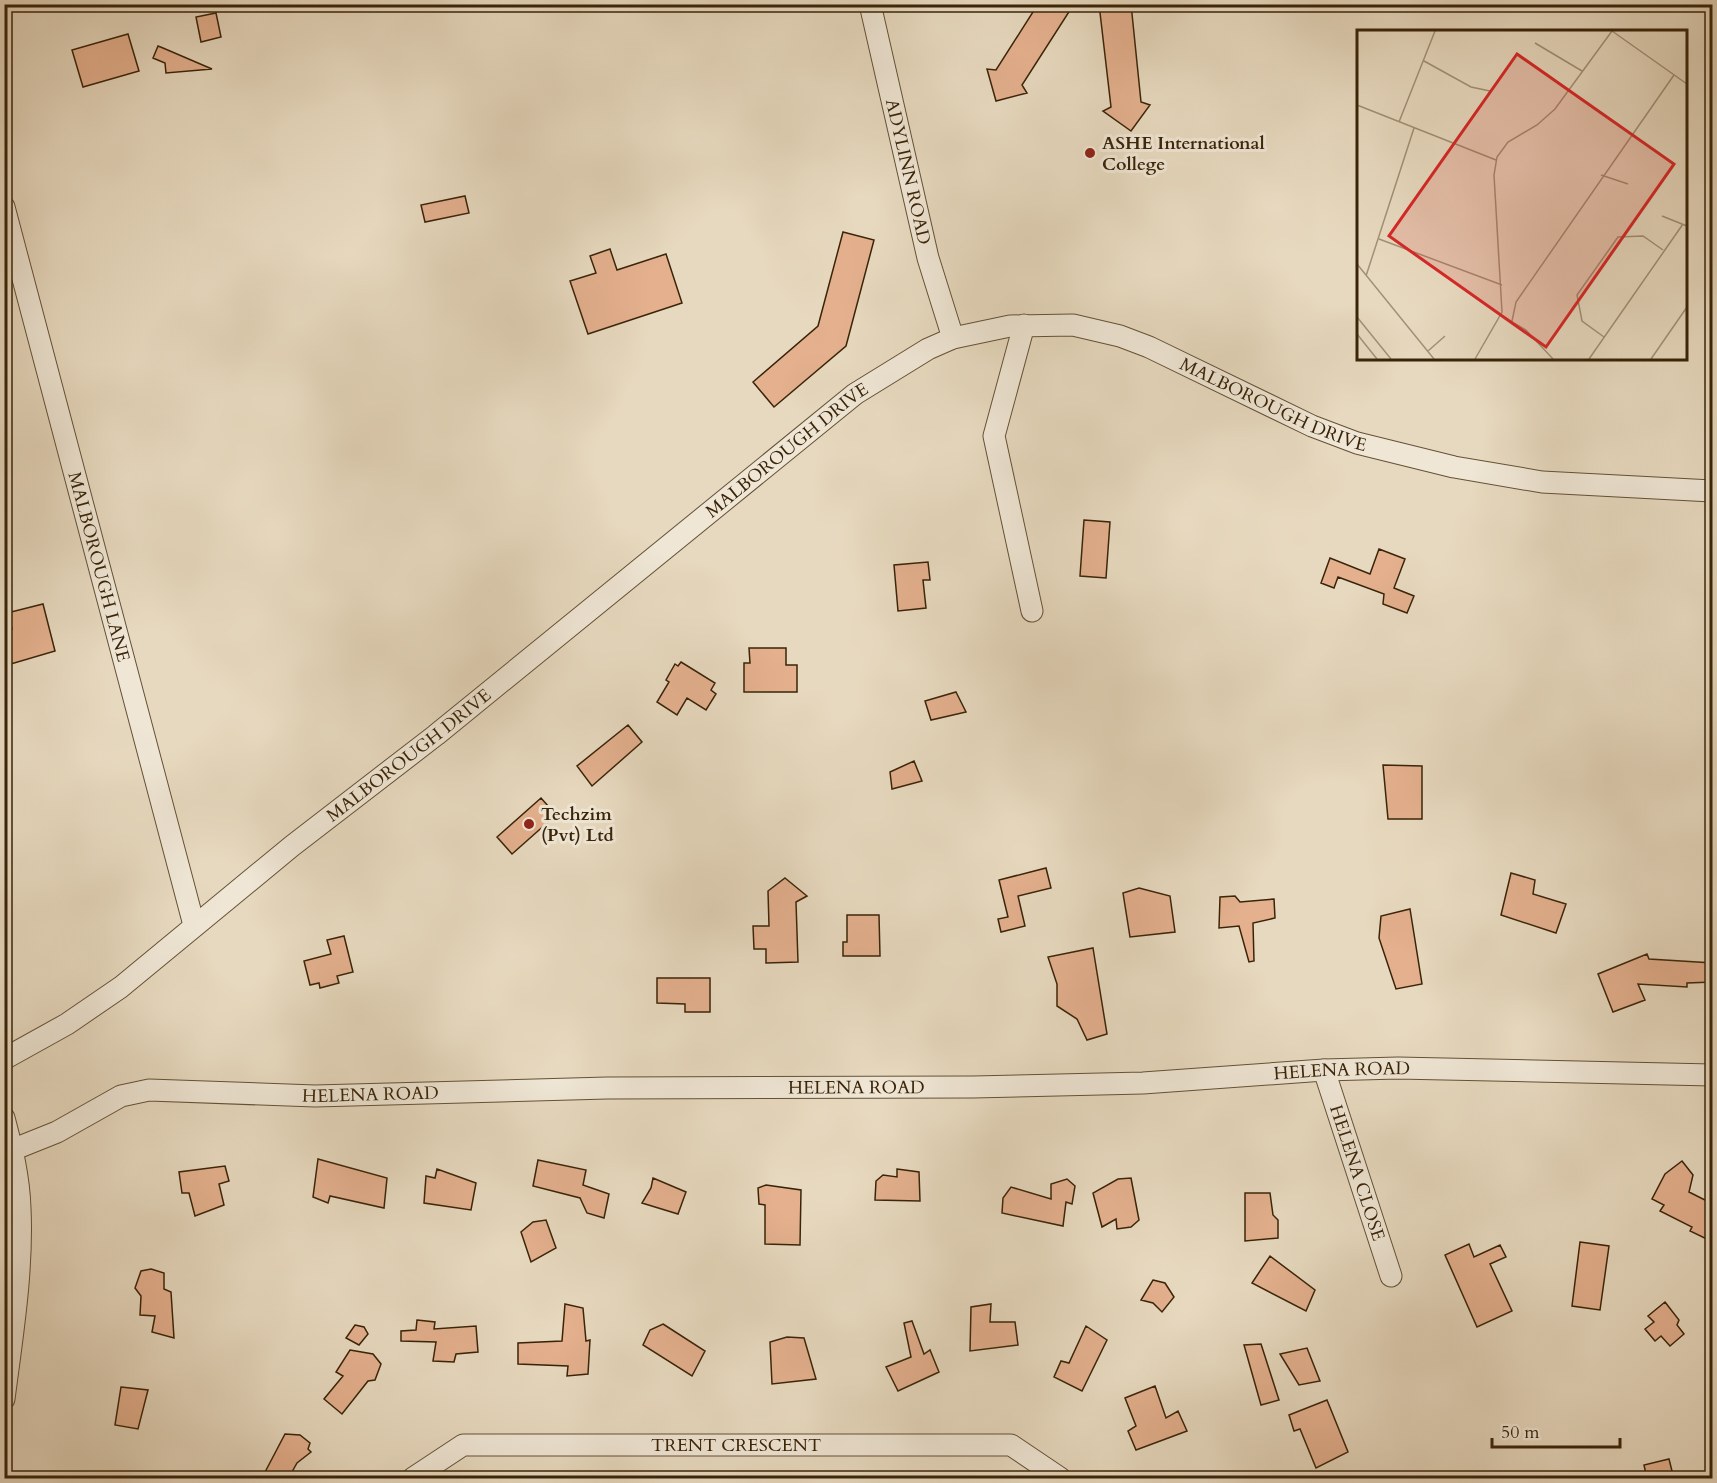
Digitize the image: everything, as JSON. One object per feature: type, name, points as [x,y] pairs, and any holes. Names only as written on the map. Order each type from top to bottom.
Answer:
[{"type":"street","name":"ADYLINN ROAD","points":[[870,4],[928,258],[953,338]]},
{"type":"street","name":"MALBOROUGH LANE","points":[[4,207],[195,925]]},
{"type":"street","name":"MALBOROUGH DRIVE","points":[[4,1059],[67,1024],[121,987],[195,925],[564,632],[855,394],[928,349],[953,338],[981,330],[1024,325],[1073,325],[1120,336],[1149,347],[1312,426],[1357,443],[1454,467],[1542,482],[1713,491]]},
{"type":"street","points":[[1024,325],[994,436],[1032,611]]},
{"type":"street","name":"HELENA ROAD","points":[[12,1150],[57,1132],[121,1096],[149,1090],[315,1096],[606,1088],[973,1087],[1143,1083],[1324,1070],[1398,1068],[1713,1075]]},
{"type":"street","name":"HELENA CLOSE","points":[[1324,1070],[1391,1276]]},
{"type":"street","points":[[4,1118],[12,1150],[19,1198],[20,1230],[18,1282],[4,1400]]},
{"type":"street","name":"TRENT CRESCENT","points":[[413,1479],[463,1445],[1011,1445],[1060,1479]]},
{"type":"building","points":[[1038,4],[1074,4],[1022,85],[1027,93],[996,101],[987,69],[996,70]]},
{"type":"building","points":[[1099,4],[1131,4],[1141,102],[1150,105],[1131,131],[1103,111],[1111,107]]},
{"type":"building","points":[[216,13],[221,37],[201,42],[196,17]]},
{"type":"building","points":[[128,34],[139,71],[83,87],[72,50]]},
{"type":"building","points":[[158,46],[212,69],[166,73],[165,63],[153,58]]},
{"type":"building","points":[[465,196],[469,213],[425,222],[421,205]]},
{"type":"building","points":[[843,232],[874,240],[846,346],[774,407],[753,382],[818,326]]},
{"type":"building","points":[[610,249],[617,270],[666,254],[682,303],[588,334],[570,281],[596,273],[590,256]]},
{"type":"building","points":[[1084,520],[1110,522],[1106,578],[1080,576]]},
{"type":"building","points":[[1379,549],[1405,559],[1394,588],[1414,596],[1407,613],[1383,604],[1384,594],[1338,577],[1334,588],[1321,583],[1330,558],[1370,574]]},
{"type":"building","points":[[928,562],[930,580],[923,580],[926,608],[898,611],[894,565]]},
{"type":"building","points":[[43,604],[55,651],[4,666],[4,634],[12,629],[7,613]]},
{"type":"building","points":[[749,648],[786,648],[786,665],[797,665],[797,692],[744,692],[744,663],[750,663]]},
{"type":"building","points":[[681,662],[715,683],[711,690],[716,694],[706,710],[687,698],[677,715],[657,702],[669,682],[666,680],[675,664],[678,666]]},
{"type":"building","points":[[956,692],[966,712],[931,720],[925,701]]},
{"type":"building","points":[[628,725],[642,742],[592,786],[577,766]]},
{"type":"building","points":[[914,761],[922,781],[892,789],[890,772]]},
{"type":"building","points":[[1383,765],[1422,766],[1422,819],[1388,819]]},
{"type":"building","points":[[541,798],[556,815],[512,854],[497,837]]},
{"type":"building","points":[[1046,868],[1051,888],[1018,896],[1025,926],[1001,932],[998,919],[1008,917],[999,880]]},
{"type":"building","points":[[1511,873],[1535,880],[1533,894],[1566,904],[1556,933],[1501,915]]},
{"type":"building","points":[[785,878],[807,896],[796,902],[798,962],[766,963],[766,949],[754,949],[753,926],[769,926],[768,891]]},
{"type":"building","points":[[1139,888],[1170,896],[1175,932],[1130,937],[1123,893]]},
{"type":"building","points":[[1235,896],[1240,902],[1274,899],[1275,918],[1253,923],[1254,961],[1249,962],[1239,926],[1219,928],[1220,897]]},
{"type":"building","points":[[1410,909],[1422,984],[1396,989],[1379,938],[1381,916]]},
{"type":"building","points":[[847,915],[879,915],[880,956],[843,956],[843,942],[847,942]]},
{"type":"building","points":[[344,936],[353,972],[337,976],[339,983],[320,988],[319,983],[310,985],[304,961],[331,954],[327,940]]},
{"type":"building","points":[[1093,948],[1107,1034],[1087,1040],[1077,1019],[1057,1006],[1057,984],[1048,957]]},
{"type":"building","points":[[1647,954],[1649,959],[1713,963],[1713,982],[1687,983],[1687,987],[1638,984],[1645,1000],[1613,1012],[1598,974]]},
{"type":"building","points":[[657,978],[710,978],[710,1012],[685,1012],[685,1004],[657,1003]]},
{"type":"building","points":[[318,1159],[387,1178],[384,1208],[330,1196],[328,1203],[313,1197]]},
{"type":"building","points":[[538,1160],[586,1170],[583,1185],[609,1194],[604,1218],[587,1213],[580,1198],[533,1186]]},
{"type":"building","points":[[1682,1161],[1693,1175],[1689,1192],[1713,1204],[1713,1242],[1690,1231],[1692,1227],[1660,1211],[1664,1205],[1652,1199],[1665,1174]]},
{"type":"building","points":[[225,1166],[229,1181],[219,1184],[224,1205],[195,1216],[189,1193],[182,1193],[179,1172]]},
{"type":"building","points":[[437,1169],[476,1183],[471,1210],[424,1203],[426,1176],[435,1178]]},
{"type":"building","points":[[897,1169],[919,1172],[920,1201],[875,1200],[876,1181],[883,1175],[897,1177]]},
{"type":"building","points":[[653,1178],[686,1192],[678,1214],[642,1203],[651,1188]]},
{"type":"building","points":[[1131,1178],[1139,1220],[1131,1227],[1117,1229],[1116,1219],[1102,1227],[1093,1193],[1118,1179]]},
{"type":"building","points":[[1067,1179],[1075,1186],[1072,1204],[1066,1202],[1063,1226],[1002,1213],[1003,1198],[1011,1187],[1051,1199],[1051,1184]]},
{"type":"building","points":[[766,1185],[801,1190],[800,1245],[765,1244],[765,1205],[759,1204],[758,1188]]},
{"type":"building","points":[[1245,1193],[1270,1193],[1273,1215],[1278,1220],[1278,1238],[1245,1241]]},
{"type":"building","points":[[546,1220],[556,1248],[531,1262],[521,1232],[533,1222]]},
{"type":"building","points":[[1580,1242],[1609,1246],[1600,1310],[1572,1306]]},
{"type":"building","points":[[1469,1244],[1474,1257],[1500,1245],[1506,1257],[1490,1264],[1512,1311],[1477,1327],[1445,1255]]},
{"type":"building","points":[[1270,1256],[1315,1290],[1306,1311],[1252,1283]]},
{"type":"building","points":[[151,1269],[164,1273],[164,1289],[171,1292],[174,1338],[152,1332],[155,1316],[140,1315],[141,1296],[135,1288],[141,1271]]},
{"type":"building","points":[[1153,1280],[1165,1283],[1174,1297],[1162,1312],[1153,1303],[1141,1300]]},
{"type":"building","points":[[1665,1302],[1679,1320],[1677,1325],[1684,1334],[1670,1346],[1661,1336],[1655,1341],[1645,1329],[1654,1322],[1648,1316]]},
{"type":"building","points":[[565,1304],[583,1308],[586,1341],[590,1340],[588,1374],[567,1376],[568,1366],[518,1364],[518,1343],[562,1341]]},
{"type":"building","points":[[991,1304],[990,1322],[1015,1322],[1018,1345],[970,1351],[971,1307]]},
{"type":"building","points":[[417,1320],[435,1322],[434,1329],[476,1326],[478,1352],[456,1354],[454,1362],[433,1361],[436,1342],[401,1341],[401,1331],[416,1330]]},
{"type":"building","points":[[912,1321],[924,1354],[930,1350],[939,1372],[898,1391],[886,1367],[911,1357],[904,1323]]},
{"type":"building","points":[[663,1324],[705,1351],[692,1376],[643,1345],[650,1330]]},
{"type":"building","points":[[355,1325],[364,1327],[368,1334],[359,1345],[346,1338]]},
{"type":"building","points":[[1086,1326],[1107,1340],[1082,1391],[1054,1377],[1061,1361],[1069,1363]]},
{"type":"building","points":[[787,1337],[804,1338],[816,1379],[772,1384],[770,1342]]},
{"type":"building","points":[[1261,1344],[1279,1400],[1261,1405],[1244,1345]]},
{"type":"building","points":[[1307,1348],[1320,1381],[1299,1385],[1280,1354]]},
{"type":"building","points":[[350,1350],[373,1354],[381,1364],[375,1380],[368,1381],[342,1414],[324,1399],[343,1376],[336,1372]]},
{"type":"building","points":[[1155,1386],[1166,1418],[1178,1411],[1187,1431],[1136,1450],[1128,1431],[1136,1426],[1125,1398]]},
{"type":"building","points":[[121,1387],[148,1390],[138,1429],[115,1425]]},
{"type":"building","points":[[1327,1400],[1348,1452],[1316,1468],[1300,1429],[1294,1431],[1289,1415]]},
{"type":"building","points":[[285,1434],[300,1435],[310,1443],[308,1449],[311,1452],[297,1463],[288,1479],[271,1479],[264,1474]]},
{"type":"building","points":[[1669,1459],[1674,1479],[1647,1479],[1644,1465]]},
{"type":"place","name":"ASHE International College","points":[[1090,153]]},
{"type":"place","name":"Techzim (Pvt) Ltd","points":[[529,824]]}]
